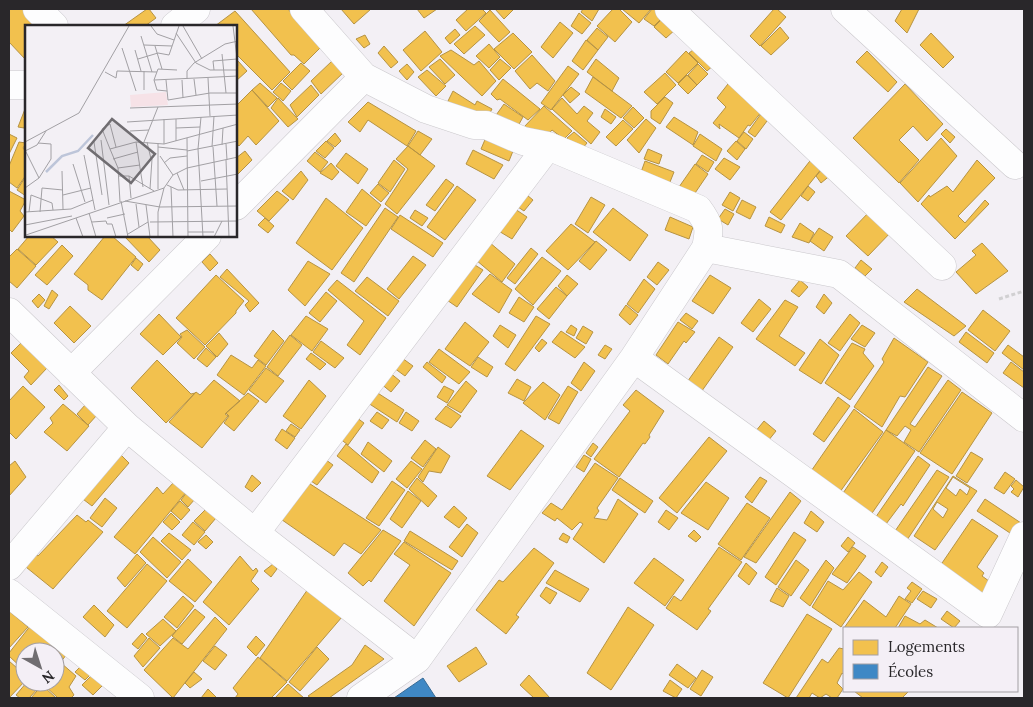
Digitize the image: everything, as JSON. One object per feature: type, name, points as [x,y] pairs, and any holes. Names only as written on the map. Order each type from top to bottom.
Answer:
[{"type":"street","points":[[37,9],[53,25]]},
{"type":"street","points":[[176,25],[196,9]]},
{"type":"street","points":[[304,9],[364,77],[426,109],[474,125],[486,125],[523,142],[548,146],[698,209],[707,220],[710,229],[706,248],[634,358],[417,659],[361,698]]},
{"type":"street","points":[[669,9],[942,266]]},
{"type":"street","points":[[845,9],[1015,165]]},
{"type":"street","points":[[238,204],[364,77]]},
{"type":"street","points":[[9,85],[25,85]]},
{"type":"street","points":[[255,533],[548,146]]},
{"type":"street","points":[[71,373],[205,238]]},
{"type":"street","points":[[706,248],[839,274],[1024,418]]},
{"type":"street","points":[[9,312],[127,427],[255,533],[417,659]]},
{"type":"street","points":[[634,358],[988,614],[1024,536]]},
{"type":"street","points":[[9,566],[127,427]]},
{"type":"street","points":[[9,593],[140,698]]},
{"type":"path","points":[[999,299],[1024,291]]},
{"type":"building: Logements","points":[[9,9],[23,9],[39,25],[25,25],[25,59],[9,42]]},
{"type":"building: Logements","points":[[147,9],[156,18],[146,25],[124,25]]},
{"type":"building: Logements","points":[[251,9],[288,9],[320,48],[304,64],[294,55],[291,55]]},
{"type":"building: Logements","points":[[341,9],[371,9],[354,24]]},
{"type":"building: Logements","points":[[417,9],[437,9],[424,18]]},
{"type":"building: Logements","points":[[468,9],[482,9],[486,13],[466,31],[456,20]]},
{"type":"building: Logements","points":[[495,9],[514,9],[504,19]]},
{"type":"building: Logements","points":[[583,9],[599,9],[592,21],[581,12]]},
{"type":"building: Logements","points":[[613,9],[619,9],[632,22],[615,42],[597,26]]},
{"type":"building: Logements","points":[[622,9],[651,9],[639,23]]},
{"type":"building: Logements","points":[[652,9],[656,9],[664,16],[654,26],[644,19]]},
{"type":"building: Logements","points":[[774,9],[777,9],[786,17],[760,46],[750,36]]},
{"type":"building: Logements","points":[[902,9],[919,9],[907,33],[895,21]]},
{"type":"building: Logements","points":[[490,10],[510,32],[499,42],[479,21]]},
{"type":"building: Logements","points":[[235,11],[290,72],[272,90],[238,56],[238,25],[216,25]]},
{"type":"building: Logements","points":[[579,13],[591,23],[582,34],[571,26]]},
{"type":"building: Logements","points":[[665,16],[677,28],[666,38],[654,27]]},
{"type":"building: Logements","points":[[560,22],[573,33],[553,58],[541,47]]},
{"type":"building: Logements","points":[[475,26],[485,35],[464,54],[454,44]]},
{"type":"building: Logements","points":[[780,27],[789,38],[771,55],[761,46]]},
{"type":"building: Logements","points":[[597,28],[608,37],[598,50],[587,40]]},
{"type":"building: Logements","points":[[455,29],[460,35],[450,44],[445,38]]},
{"type":"building: Logements","points":[[425,31],[442,52],[421,71],[403,50]]},
{"type":"building: Logements","points":[[513,33],[532,52],[514,69],[494,49]]},
{"type":"building: Logements","points":[[931,33],[954,57],[943,68],[920,45]]},
{"type":"building: Logements","points":[[365,35],[370,44],[364,48],[356,39]]},
{"type":"building: Logements","points":[[586,40],[598,50],[583,70],[572,61]]},
{"type":"building: Logements","points":[[489,44],[500,57],[489,68],[476,56]]},
{"type":"building: Logements","points":[[384,46],[398,62],[391,68],[378,53]]},
{"type":"building: Logements","points":[[697,47],[715,64],[707,71],[689,53]]},
{"type":"building: Logements","points":[[451,50],[474,65],[479,61],[496,81],[482,96],[440,56]]},
{"type":"building: Logements","points":[[686,51],[698,63],[678,83],[666,72]]},
{"type":"building: Logements","points":[[867,51],[897,82],[888,92],[856,62]]},
{"type":"building: Logements","points":[[532,55],[555,81],[548,91],[537,83],[530,89],[515,71]]},
{"type":"building: Logements","points":[[440,59],[455,75],[445,84],[429,67]]},
{"type":"building: Logements","points":[[500,59],[511,68],[499,80],[490,70]]},
{"type":"building: Logements","points":[[596,59],[619,78],[612,91],[587,72]]},
{"type":"building: Logements","points":[[238,61],[247,71],[238,79]]},
{"type":"building: Logements","points":[[332,61],[344,72],[321,94],[311,81]]},
{"type":"building: Logements","points":[[301,63],[310,71],[292,90],[283,81]]},
{"type":"building: Logements","points":[[407,64],[414,72],[407,80],[399,71]]},
{"type":"building: Logements","points":[[698,64],[708,74],[697,85],[688,75]]},
{"type":"building: Logements","points":[[568,66],[579,74],[551,110],[541,103]]},
{"type":"building: Logements","points":[[427,70],[446,86],[436,96],[418,77]]},
{"type":"building: Logements","points":[[665,73],[676,85],[657,104],[644,92]]},
{"type":"building: Logements","points":[[687,75],[697,85],[688,94],[678,84]]},
{"type":"building: Logements","points":[[735,75],[766,106],[750,126],[748,125],[739,138],[719,124],[720,129],[713,123],[726,107],[717,98]]},
{"type":"building: Logements","points":[[593,77],[632,106],[621,118],[585,92]]},
{"type":"building: Logements","points":[[503,79],[540,109],[528,120],[491,94]]},
{"type":"building: Logements","points":[[260,83],[277,98],[268,107],[252,90]]},
{"type":"building: Logements","points":[[281,83],[291,91],[283,101],[273,92]]},
{"type":"building: Logements","points":[[905,84],[943,124],[927,141],[913,126],[899,140],[919,160],[899,183],[853,138]]},
{"type":"building: Logements","points":[[311,85],[319,95],[297,117],[290,105]]},
{"type":"building: Logements","points":[[571,87],[580,94],[570,103],[563,95]]},
{"type":"building: Logements","points":[[252,90],[279,121],[256,145],[248,136],[238,145],[238,104]]},
{"type":"building: Logements","points":[[453,91],[475,105],[477,101],[492,109],[485,122],[446,105]]},
{"type":"building: Logements","points":[[665,97],[673,103],[660,124],[651,118],[651,111]]},
{"type":"building: Logements","points":[[278,98],[298,119],[288,127],[271,108]]},
{"type":"building: Logements","points":[[562,98],[577,114],[584,106],[593,113],[587,121],[600,132],[591,144],[552,109]]},
{"type":"building: Logements","points":[[368,102],[416,131],[407,146],[368,120],[360,132],[348,122]]},
{"type":"building: Logements","points":[[504,104],[523,117],[513,135],[489,125]]},
{"type":"building: Logements","points":[[544,106],[572,131],[564,139],[552,130],[542,141],[524,127]]},
{"type":"building: Logements","points":[[633,107],[644,118],[634,128],[623,118]]},
{"type":"building: Logements","points":[[25,109],[25,126],[24,128],[18,127]]},
{"type":"building: Logements","points":[[605,109],[616,117],[611,124],[601,117]]},
{"type":"building: Logements","points":[[763,111],[770,117],[755,137],[748,132]]},
{"type":"building: Logements","points":[[674,117],[698,132],[693,145],[666,127]]},
{"type":"building: Logements","points":[[646,119],[656,128],[639,153],[627,140]]},
{"type":"building: Logements","points":[[623,120],[633,129],[616,146],[606,137]]},
{"type":"building: Logements","points":[[490,128],[517,141],[509,161],[481,149]]},
{"type":"building: Logements","points":[[946,129],[955,137],[950,143],[941,134]]},
{"type":"building: Logements","points":[[418,131],[432,139],[420,155],[408,146]]},
{"type":"building: Logements","points":[[574,132],[587,143],[582,149],[574,147],[567,138]]},
{"type":"building: Logements","points":[[744,132],[753,139],[746,149],[737,141]]},
{"type":"building: Logements","points":[[335,133],[341,141],[335,147],[327,141]]},
{"type":"building: Logements","points":[[9,134],[17,138],[9,154]]},
{"type":"building: Logements","points":[[700,134],[722,149],[716,161],[693,146]]},
{"type":"building: Logements","points":[[941,138],[957,156],[918,202],[900,183]]},
{"type":"building: Logements","points":[[326,141],[334,148],[325,158],[316,151]]},
{"type":"building: Logements","points":[[736,141],[745,149],[737,160],[727,151]]},
{"type":"building: Logements","points":[[19,142],[25,143],[23,148],[25,151],[25,176],[17,188],[9,182],[9,166]]},
{"type":"building: Logements","points":[[408,146],[435,166],[397,214],[385,204],[408,169],[396,159]]},
{"type":"building: Logements","points":[[648,149],[662,155],[659,164],[644,159]]},
{"type":"building: Logements","points":[[473,150],[503,165],[494,179],[466,164]]},
{"type":"building: Logements","points":[[245,151],[252,160],[238,174],[238,156]]},
{"type":"building: Logements","points":[[315,152],[328,162],[320,172],[307,161]]},
{"type":"building: Logements","points":[[346,153],[368,169],[358,184],[336,166]]},
{"type":"building: Logements","points":[[702,155],[714,162],[708,172],[696,164]]},
{"type":"building: Logements","points":[[813,157],[822,168],[781,220],[770,212]]},
{"type":"building: Logements","points":[[724,158],[740,167],[730,180],[715,169]]},
{"type":"building: Logements","points":[[394,160],[405,169],[390,192],[378,183]]},
{"type":"building: Logements","points":[[977,160],[995,178],[958,216],[965,223],[985,200],[989,204],[955,239],[921,204],[929,195],[930,197],[947,186],[953,192]]},
{"type":"building: Logements","points":[[645,161],[674,172],[668,187],[640,175]]},
{"type":"building: Logements","points":[[331,163],[339,172],[332,180],[320,173]]},
{"type":"building: Logements","points":[[695,164],[708,174],[693,196],[679,187]]},
{"type":"building: Logements","points":[[825,166],[832,174],[821,183],[816,176]]},
{"type":"building: Logements","points":[[301,171],[308,180],[293,200],[282,191]]},
{"type":"building: Logements","points":[[25,178],[25,195],[17,190]]},
{"type":"building: Logements","points":[[446,179],[454,185],[435,211],[426,205]]},
{"type":"building: Logements","points":[[378,184],[389,193],[381,202],[370,193]]},
{"type":"building: Logements","points":[[457,186],[476,200],[445,240],[427,227]]},
{"type":"building: Logements","points":[[808,186],[815,192],[808,201],[801,196]]},
{"type":"building: Logements","points":[[362,189],[381,205],[366,226],[346,212]]},
{"type":"building: Logements","points":[[9,191],[25,199],[25,202],[20,211],[24,216],[12,232],[9,229]]},
{"type":"building: Logements","points":[[277,191],[289,200],[269,221],[257,211]]},
{"type":"building: Logements","points":[[522,191],[533,200],[524,211],[512,203]]},
{"type":"building: Logements","points":[[730,192],[740,198],[733,211],[722,205]]},
{"type":"building: Logements","points":[[591,197],[605,205],[588,233],[575,224]]},
{"type":"building: Logements","points":[[326,198],[363,228],[332,270],[296,243]]},
{"type":"building: Logements","points":[[742,200],[756,207],[750,219],[736,212]]},
{"type":"building: Logements","points":[[512,207],[527,217],[512,239],[497,230]]},
{"type":"building: Logements","points":[[385,208],[398,217],[354,282],[341,273]]},
{"type":"building: Logements","points":[[613,208],[648,235],[630,261],[593,232]]},
{"type":"building: Logements","points":[[725,209],[734,214],[728,225],[718,219]]},
{"type":"building: Logements","points":[[415,210],[428,218],[422,226],[410,218]]},
{"type":"building: Logements","points":[[871,210],[893,230],[868,256],[846,236]]},
{"type":"building: Logements","points":[[400,215],[443,243],[433,257],[391,229]]},
{"type":"building: Logements","points":[[670,217],[693,227],[689,239],[665,230]]},
{"type":"building: Logements","points":[[769,217],[785,225],[781,233],[765,226]]},
{"type":"building: Logements","points":[[265,218],[274,226],[268,233],[258,225]]},
{"type":"building: Logements","points":[[800,223],[814,233],[809,243],[792,237]]},
{"type":"building: Logements","points":[[571,224],[595,242],[568,270],[546,251]]},
{"type":"building: Logements","points":[[819,228],[833,237],[824,251],[810,241]]},
{"type":"building: Logements","points":[[27,238],[53,238],[58,242],[36,265],[18,249]]},
{"type":"building: Logements","points":[[103,238],[114,238],[136,257],[102,300],[88,290],[88,285],[74,274]]},
{"type":"building: Logements","points":[[126,238],[149,238],[160,250],[149,262]]},
{"type":"building: Logements","points":[[596,241],[607,250],[590,270],[579,261]]},
{"type":"building: Logements","points":[[489,242],[515,264],[502,282],[476,260]]},
{"type":"building: Logements","points":[[982,243],[1008,271],[976,294],[956,272],[976,255],[972,251]]},
{"type":"building: Logements","points":[[62,245],[73,256],[47,285],[35,275]]},
{"type":"building: Logements","points":[[531,248],[538,254],[515,284],[507,278]]},
{"type":"building: Logements","points":[[17,249],[36,266],[17,288],[9,281],[9,257]]},
{"type":"building: Logements","points":[[210,254],[218,263],[210,271],[202,262]]},
{"type":"building: Logements","points":[[413,256],[426,265],[399,299],[387,289]]},
{"type":"building: Logements","points":[[542,257],[561,271],[533,305],[515,289]]},
{"type":"building: Logements","points":[[136,258],[143,264],[138,271],[131,265]]},
{"type":"building: Logements","points":[[861,260],[872,269],[865,276],[855,268]]},
{"type":"building: Logements","points":[[308,261],[330,274],[305,306],[288,290]]},
{"type":"building: Logements","points":[[470,262],[483,270],[457,307],[444,298]]},
{"type":"building: Logements","points":[[658,262],[669,270],[657,285],[647,277]]},
{"type":"building: Logements","points":[[227,269],[259,303],[250,312],[245,305],[249,301],[220,277]]},
{"type":"building: Logements","points":[[490,274],[512,290],[499,313],[472,294]]},
{"type":"building: Logements","points":[[216,275],[244,301],[236,313],[205,345],[176,318]]},
{"type":"building: Logements","points":[[567,275],[578,284],[567,296],[558,286]]},
{"type":"building: Logements","points":[[710,275],[731,288],[713,314],[692,301]]},
{"type":"building: Logements","points":[[367,277],[399,301],[388,316],[355,291]]},
{"type":"building: Logements","points":[[644,279],[655,289],[638,313],[627,304]]},
{"type":"building: Logements","points":[[337,280],[386,318],[360,355],[347,345],[364,321],[328,290]]},
{"type":"building: Logements","points":[[800,280],[808,287],[799,297],[791,291]]},
{"type":"building: Logements","points":[[556,287],[567,296],[549,319],[537,309]]},
{"type":"building: Logements","points":[[917,289],[966,326],[954,336],[904,302]]},
{"type":"building: Logements","points":[[52,290],[58,295],[49,309],[44,306]]},
{"type":"building: Logements","points":[[326,292],[337,301],[320,322],[309,313]]},
{"type":"building: Logements","points":[[39,294],[45,300],[38,308],[32,301]]},
{"type":"building: Logements","points":[[824,294],[832,303],[824,314],[816,307]]},
{"type":"building: Logements","points":[[519,297],[534,307],[524,322],[509,313]]},
{"type":"building: Logements","points":[[759,299],[771,309],[753,332],[741,323]]},
{"type":"building: Logements","points":[[785,300],[798,307],[779,336],[805,353],[795,366],[756,339]]},
{"type":"building: Logements","points":[[626,305],[638,315],[630,325],[619,315]]},
{"type":"building: Logements","points":[[70,306],[91,326],[74,343],[54,323]]},
{"type":"building: Logements","points":[[983,310],[1010,331],[995,351],[968,330]]},
{"type":"building: Logements","points":[[686,313],[698,321],[692,329],[680,320]]},
{"type":"building: Logements","points":[[159,314],[181,337],[163,355],[140,334]]},
{"type":"building: Logements","points":[[850,314],[860,323],[840,351],[828,343]]},
{"type":"building: Logements","points":[[306,316],[328,329],[312,351],[291,335]]},
{"type":"building: Logements","points":[[536,316],[550,324],[515,371],[505,364]]},
{"type":"building: Logements","points":[[465,322],[489,342],[470,366],[445,349]]},
{"type":"building: Logements","points":[[678,322],[695,332],[686,343],[684,341],[668,364],[656,355]]},
{"type":"building: Logements","points":[[500,325],[516,335],[508,348],[493,336]]},
{"type":"building: Logements","points":[[571,325],[577,329],[574,336],[566,332]]},
{"type":"building: Logements","points":[[862,325],[875,333],[865,347],[851,339]]},
{"type":"building: Logements","points":[[583,326],[593,332],[586,344],[576,338]]},
{"type":"building: Logements","points":[[187,330],[205,347],[194,359],[177,343],[182,337],[180,334]]},
{"type":"building: Logements","points":[[273,330],[284,341],[266,365],[254,356]]},
{"type":"building: Logements","points":[[561,331],[585,347],[575,358],[552,342]]},
{"type":"building: Logements","points":[[966,332],[994,353],[987,363],[959,342]]},
{"type":"building: Logements","points":[[219,333],[228,344],[217,357],[206,346]]},
{"type":"building: Logements","points":[[290,335],[302,345],[278,376],[267,367]]},
{"type":"building: Logements","points":[[719,337],[733,347],[699,395],[685,385]]},
{"type":"building: Logements","points":[[894,338],[928,362],[905,397],[900,396],[882,427],[854,407],[884,362],[882,359]]},
{"type":"building: Logements","points":[[542,339],[547,343],[539,352],[535,348]]},
{"type":"building: Logements","points":[[820,339],[839,355],[821,384],[799,370]]},
{"type":"building: Logements","points":[[321,341],[344,358],[335,368],[313,352]]},
{"type":"building: Logements","points":[[21,343],[47,368],[31,385],[24,377],[29,371],[11,353]]},
{"type":"building: Logements","points":[[852,343],[865,349],[863,353],[874,366],[850,400],[825,383]]},
{"type":"building: Logements","points":[[605,345],[612,349],[605,359],[598,355]]},
{"type":"building: Logements","points":[[1008,345],[1024,357],[1024,370],[1002,353]]},
{"type":"building: Logements","points":[[206,348],[216,357],[207,367],[197,359]]},
{"type":"building: Logements","points":[[439,349],[470,372],[459,384],[429,362]]},
{"type":"building: Logements","points":[[311,353],[326,364],[320,370],[306,359]]},
{"type":"building: Logements","points":[[231,355],[252,368],[258,360],[266,366],[244,395],[217,375]]},
{"type":"building: Logements","points":[[478,357],[493,367],[487,377],[471,367]]},
{"type":"building: Logements","points":[[402,358],[413,366],[405,376],[394,368]]},
{"type":"building: Logements","points":[[157,360],[191,394],[195,393],[166,423],[131,388]]},
{"type":"building: Logements","points":[[427,362],[446,377],[442,383],[423,367]]},
{"type":"building: Logements","points":[[584,362],[595,371],[581,391],[571,383]]},
{"type":"building: Logements","points":[[1011,362],[1024,372],[1024,388],[1003,373]]},
{"type":"building: Logements","points":[[928,367],[942,376],[910,424],[915,427],[948,380],[961,390],[919,452],[904,442],[911,430],[905,426],[897,436],[886,430]]},
{"type":"building: Logements","points":[[266,368],[284,381],[266,403],[249,390]]},
{"type":"building: Logements","points":[[389,372],[400,381],[391,392],[380,383]]},
{"type":"building: Logements","points":[[517,379],[531,387],[524,401],[508,393]]},
{"type":"building: Logements","points":[[214,380],[240,401],[225,414],[228,416],[202,448],[169,422],[196,392],[200,395]]},
{"type":"building: Logements","points":[[309,380],[326,396],[301,429],[283,416]]},
{"type":"building: Logements","points":[[466,381],[477,391],[461,413],[447,405]]},
{"type":"building: Logements","points":[[543,382],[560,395],[545,420],[523,403]]},
{"type":"building: Logements","points":[[59,385],[68,396],[64,400],[54,390]]},
{"type":"building: Logements","points":[[23,386],[45,407],[16,439],[9,432],[9,401]]},
{"type":"building: Logements","points":[[444,386],[454,391],[447,403],[437,397]]},
{"type":"building: Logements","points":[[568,386],[578,392],[559,424],[548,418]]},
{"type":"building: Logements","points":[[373,390],[404,410],[397,422],[365,401]]},
{"type":"building: Logements","points":[[636,390],[664,411],[649,435],[650,437],[645,444],[643,443],[619,477],[594,459],[630,411],[623,405]]},
{"type":"building: Logements","points":[[962,392],[992,413],[952,474],[920,453]]},
{"type":"building: Logements","points":[[248,393],[259,401],[234,431],[224,423],[229,416],[226,413]]},
{"type":"building: Logements","points":[[838,397],[850,406],[824,442],[813,434]]},
{"type":"building: Logements","points":[[63,404],[89,426],[67,451],[44,432],[53,423],[50,418]]},
{"type":"building: Logements","points":[[86,404],[97,415],[88,425],[77,414]]},
{"type":"building: Logements","points":[[446,406],[461,416],[451,428],[435,419]]},
{"type":"building: Logements","points":[[854,409],[883,432],[837,496],[807,477]]},
{"type":"building: Logements","points":[[377,412],[389,420],[382,429],[370,421]]},
{"type":"building: Logements","points":[[406,412],[419,421],[412,431],[399,423]]},
{"type":"building: Logements","points":[[353,415],[364,423],[348,445],[338,437]]},
{"type":"building: Logements","points":[[764,421],[776,431],[768,441],[755,432]]},
{"type":"building: Logements","points":[[291,424],[300,430],[295,437],[286,431]]},
{"type":"building: Logements","points":[[282,429],[295,438],[287,449],[275,440]]},
{"type":"building: Logements","points":[[521,430],[544,446],[510,490],[487,476]]},
{"type":"building: Logements","points":[[886,430],[915,451],[868,519],[839,499]]},
{"type":"building: Logements","points":[[709,437],[727,451],[677,513],[659,498]]},
{"type":"building: Logements","points":[[425,440],[436,449],[423,467],[411,458]]},
{"type":"building: Logements","points":[[368,442],[392,461],[384,472],[361,454]]},
{"type":"building: Logements","points":[[593,443],[598,447],[591,457],[586,453]]},
{"type":"building: Logements","points":[[346,444],[379,472],[372,483],[337,456]]},
{"type":"building: Logements","points":[[438,447],[450,456],[441,473],[429,471],[423,482],[418,477]]},
{"type":"building: Logements","points":[[118,452],[129,463],[92,506],[79,496]]},
{"type":"building: Logements","points":[[971,452],[983,459],[967,483],[956,476]]},
{"type":"building: Logements","points":[[584,455],[591,459],[584,472],[576,467]]},
{"type":"building: Logements","points":[[918,456],[930,465],[903,506],[901,504],[883,528],[873,521]]},
{"type":"building: Logements","points":[[322,457],[333,465],[317,485],[308,479]]},
{"type":"building: Logements","points":[[15,461],[26,477],[9,496],[9,466]]},
{"type":"building: Logements","points":[[411,461],[422,469],[407,488],[396,479]]},
{"type":"building: Logements","points":[[595,463],[618,478],[597,508],[599,511],[594,518],[607,520],[618,499],[638,514],[604,563],[573,539],[583,524],[580,522],[572,530],[557,518],[555,521],[542,513],[551,503],[562,510]]},
{"type":"building: Logements","points":[[937,470],[949,477],[905,543],[893,534]]},
{"type":"building: Logements","points":[[1005,472],[1015,479],[1004,494],[994,488]]},
{"type":"building: Logements","points":[[252,475],[261,483],[252,492],[245,487]]},
{"type":"building: Logements","points":[[953,476],[977,491],[935,550],[914,536]],"holes":[[[953,477],[970,488],[967,495],[960,489],[956,496],[946,488]],[[937,502],[948,509],[943,518],[933,509]]]},
{"type":"building: Logements","points":[[760,477],[767,481],[752,503],[745,497]]},
{"type":"building: Logements","points":[[417,478],[437,496],[428,507],[409,489]]},
{"type":"building: Logements","points":[[620,478],[653,501],[645,513],[612,490]]},
{"type":"building: Logements","points":[[304,480],[381,530],[361,554],[344,543],[334,556],[275,515]]},
{"type":"building: Logements","points":[[1016,480],[1024,487],[1018,497],[1011,492],[1014,489],[1011,486]]},
{"type":"building: Logements","points":[[392,481],[405,490],[379,526],[366,518]]},
{"type":"building: Logements","points":[[174,482],[187,491],[135,554],[114,537],[157,487],[163,494]]},
{"type":"building: Logements","points":[[706,482],[729,498],[708,530],[681,513]]},
{"type":"building: Logements","points":[[408,491],[421,501],[402,528],[390,519]]},
{"type":"building: Logements","points":[[187,492],[195,499],[188,507],[181,500]]},
{"type":"building: Logements","points":[[790,492],[801,501],[756,563],[744,557]]},
{"type":"building: Logements","points":[[105,498],[117,508],[102,527],[90,518]]},
{"type":"building: Logements","points":[[985,499],[1021,523],[1013,535],[977,511]]},
{"type":"building: Logements","points":[[180,501],[190,510],[181,520],[171,511]]},
{"type":"building: Logements","points":[[747,503],[770,518],[741,560],[718,544]]},
{"type":"building: Logements","points":[[454,506],[467,518],[459,528],[444,517]]},
{"type":"building: Logements","points":[[206,509],[216,518],[205,531],[194,521]]},
{"type":"building: Logements","points":[[666,510],[678,518],[669,530],[658,522]]},
{"type":"building: Logements","points":[[811,511],[824,522],[817,532],[804,523]]},
{"type":"building: Logements","points":[[171,513],[180,522],[172,530],[163,522]]},
{"type":"building: Logements","points":[[77,515],[86,522],[88,520],[103,532],[53,589],[21,563],[32,552],[38,556]]},
{"type":"building: Logements","points":[[972,519],[998,536],[977,567],[984,573],[982,576],[993,584],[987,598],[940,566]]},
{"type":"building: Logements","points":[[193,522],[205,532],[194,545],[182,535]]},
{"type":"building: Logements","points":[[467,524],[478,533],[462,557],[449,547]]},
{"type":"building: Logements","points":[[383,530],[401,541],[371,582],[369,580],[363,586],[348,573]]},
{"type":"building: Logements","points":[[694,530],[701,537],[696,542],[688,536]]},
{"type":"building: Logements","points":[[410,531],[458,561],[452,570],[404,541]]},
{"type":"building: Logements","points":[[794,532],[806,540],[776,585],[765,577]]},
{"type":"building: Logements","points":[[169,533],[191,550],[182,560],[161,541]]},
{"type":"building: Logements","points":[[563,533],[570,537],[567,543],[559,539]]},
{"type":"building: Logements","points":[[206,535],[213,542],[206,549],[198,542]]},
{"type":"building: Logements","points":[[153,537],[181,562],[167,578],[140,552]]},
{"type":"building: Logements","points":[[848,537],[855,543],[848,552],[841,546]]},
{"type":"building: Logements","points":[[404,542],[451,573],[414,626],[384,601],[410,565],[394,554]]},
{"type":"building: Logements","points":[[719,547],[742,562],[708,609],[711,611],[697,630],[666,608],[674,596],[681,601]]},
{"type":"building: Logements","points":[[853,547],[866,556],[847,583],[832,574]]},
{"type":"building: Logements","points":[[534,548],[554,563],[516,615],[519,617],[506,634],[476,610],[499,580],[503,582]]},
{"type":"building: Logements","points":[[137,554],[146,563],[125,587],[117,578]]},
{"type":"building: Logements","points":[[240,556],[253,571],[256,568],[258,571],[251,581],[259,589],[229,625],[203,602]]},
{"type":"building: Logements","points":[[654,558],[684,580],[665,606],[634,583]]},
{"type":"building: Logements","points":[[188,559],[212,582],[195,602],[169,581]]},
{"type":"building: Logements","points":[[796,560],[809,570],[791,596],[778,587]]},
{"type":"building: Logements","points":[[826,560],[834,568],[810,606],[800,598]]},
{"type":"building: Logements","points":[[882,562],[888,567],[881,577],[875,572]]},
{"type":"building: Logements","points":[[746,563],[757,573],[749,585],[738,576]]},
{"type":"building: Logements","points":[[147,564],[167,581],[127,628],[107,611]]},
{"type":"building: Logements","points":[[273,564],[277,569],[271,577],[264,571]]},
{"type":"building: Logements","points":[[555,570],[589,589],[580,602],[546,583]]},
{"type":"building: Logements","points":[[859,572],[872,582],[841,627],[812,607],[828,581],[843,590]]},
{"type":"building: Logements","points":[[912,582],[922,589],[912,603],[905,599],[911,591],[907,588]]},
{"type":"building: Logements","points":[[546,587],[557,593],[550,604],[540,596]]},
{"type":"building: Logements","points":[[777,588],[789,596],[783,607],[770,601]]},
{"type":"building: Logements","points":[[308,589],[342,617],[287,681],[260,658]]},
{"type":"building: Logements","points":[[923,591],[937,599],[931,608],[917,599]]},
{"type":"building: Logements","points":[[183,596],[194,606],[177,628],[164,617]]},
{"type":"building: Logements","points":[[899,596],[911,604],[896,627],[845,627],[864,600],[886,617]]},
{"type":"building: Logements","points":[[94,605],[114,625],[105,637],[83,617]]},
{"type":"building: Logements","points":[[628,607],[654,625],[611,690],[587,673]]},
{"type":"building: Logements","points":[[195,609],[205,617],[182,644],[172,636]]},
{"type":"building: Logements","points":[[9,611],[28,627],[9,648]]},
{"type":"building: Logements","points":[[947,611],[960,621],[953,627],[941,619]]},
{"type":"building: Logements","points":[[807,614],[832,629],[788,698],[763,683]]},
{"type":"building: Logements","points":[[905,616],[920,624],[925,620],[936,627],[899,627]]},
{"type":"building: Logements","points":[[215,617],[227,629],[173,698],[144,670],[173,638],[188,649]]},
{"type":"building: Logements","points":[[163,619],[176,631],[160,646],[146,634]]},
{"type":"building: Logements","points":[[31,625],[51,642],[18,642]]},
{"type":"building: Logements","points":[[142,633],[147,638],[138,649],[132,644]]},
{"type":"building: Logements","points":[[256,636],[265,645],[256,656],[247,647]]},
{"type":"building: Logements","points":[[149,638],[160,648],[143,667],[134,656]]},
{"type":"building: Logements","points":[[15,645],[15,662],[9,656]]},
{"type":"building: Logements","points":[[365,645],[384,659],[329,698],[311,698],[308,696],[352,665]]},
{"type":"building: Logements","points":[[215,646],[227,655],[215,670],[203,661]]},
{"type":"building: Logements","points":[[317,647],[329,659],[300,691],[289,682]]},
{"type":"building: Logements","points":[[476,647],[487,664],[459,682],[447,666]]},
{"type":"building: Logements","points":[[839,648],[843,649],[843,674],[837,683],[843,689],[837,698],[832,698],[826,694],[820,698],[812,693],[809,698],[796,698],[822,659],[828,663]]},
{"type":"building: Logements","points":[[258,657],[287,682],[271,698],[235,698],[238,694],[233,688]]},
{"type":"building: Logements","points":[[9,661],[15,666],[15,692],[9,698]]},
{"type":"building: Logements","points":[[677,664],[696,678],[688,688],[669,675]]},
{"type":"building: Logements","points":[[65,666],[76,676],[69,687],[74,695],[71,698],[58,698],[52,692],[65,692]]},
{"type":"building: Logements","points":[[81,666],[90,675],[85,680],[75,672]]},
{"type":"building: Logements","points":[[702,670],[713,677],[701,696],[690,689]]},
{"type":"building: Logements","points":[[194,672],[202,679],[190,688],[185,683]]},
{"type":"building: Logements","points":[[92,675],[103,685],[93,695],[82,685]]},
{"type":"building: Logements","points":[[529,675],[550,698],[534,698],[520,685]]},
{"type":"building: Logements","points":[[670,680],[682,689],[676,698],[663,691]]},
{"type":"building: Logements","points":[[288,684],[304,698],[275,698]]},
{"type":"building: Logements","points":[[208,689],[217,698],[201,698]]},
{"type":"building: Logements","points":[[19,692],[35,692],[29,698],[20,698],[16,695]]},
{"type":"building: Logements","points":[[36,692],[50,692],[56,698],[31,698]]},
{"type":"building: Logements","points":[[855,692],[908,692],[902,698],[863,698]]},
{"type":"building: Écoles","points":[[423,678],[436,698],[394,698]]}]
